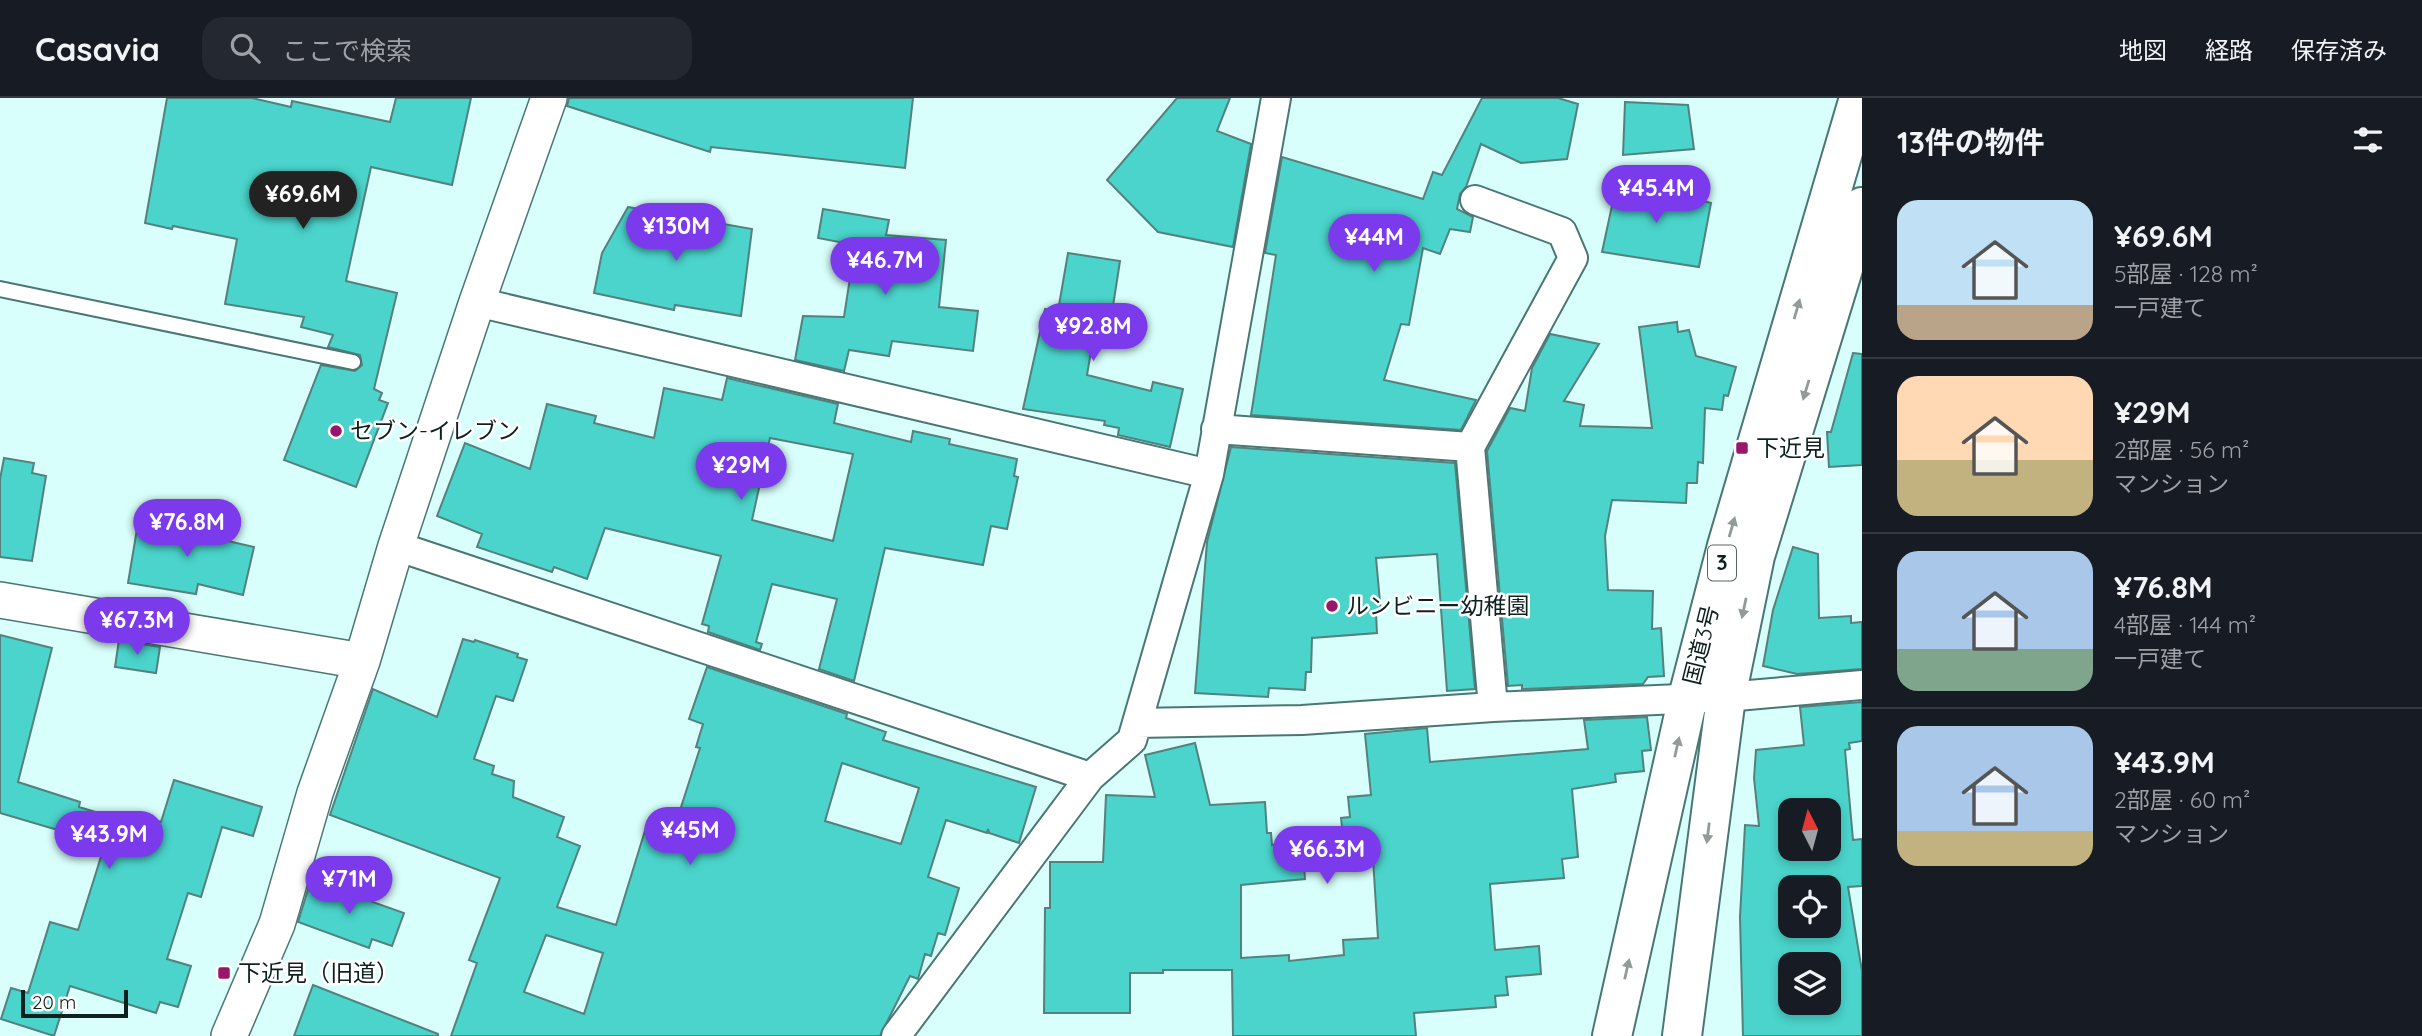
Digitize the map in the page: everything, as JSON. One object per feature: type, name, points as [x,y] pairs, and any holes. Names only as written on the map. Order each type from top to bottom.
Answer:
[{"type":"highway","name":"国道3号","points":[[1612,1036],[1688,697],[1727,546],[1859,98]]},
{"type":"highway","name":"国道3号","points":[[1682,1036],[1726,697],[1755,556],[1862,207]]},
{"type":"street","points":[[229,1036],[277,924],[315,793],[362,660],[396,546],[477,302],[549,98]]},
{"type":"street","points":[[896,1036],[1090,777],[1132,740],[1209,474],[1276,98]]},
{"type":"street","points":[[1475,200],[1562,232],[1573,258],[1470,447],[1493,707]]},
{"type":"street","points":[[477,302],[1209,474]]},
{"type":"street","points":[[1216,429],[1470,447]]},
{"type":"street","points":[[396,546],[1090,777]]},
{"type":"street","points":[[0,600],[362,660]]},
{"type":"street","points":[[1137,723],[1302,720],[1493,707],[1726,697],[1862,685]]},
{"type":"lane","points":[[0,289],[352,362]]},
{"type":"building","points":[[167,98],[252,98],[291,107],[292,101],[390,122],[396,98],[471,98],[452,185],[371,167],[346,281],[397,293],[374,389],[382,393],[379,400],[388,403],[356,487],[284,460],[321,365],[355,371],[362,365],[360,355],[328,347],[333,335],[301,327],[304,317],[225,304],[237,239],[145,223]]},
{"type":"building","points":[[569,98],[913,98],[905,168],[711,147],[710,152],[567,106]]},
{"type":"building","points":[[1177,98],[1230,98],[1217,131],[1251,144],[1233,247],[1158,232],[1107,180]]},
{"type":"building","points":[[1482,98],[1558,98],[1578,104],[1567,159],[1521,163],[1481,144],[1466,187],[1460,194],[1457,209],[1473,217],[1470,232],[1450,229],[1440,254],[1423,248],[1409,325],[1401,324],[1384,380],[1476,400],[1461,430],[1251,415],[1276,255],[1265,253],[1282,157],[1423,199],[1433,172],[1442,175]]},
{"type":"building","points":[[1625,102],[1688,105],[1694,149],[1623,155]]},
{"type":"building","points":[[1618,178],[1711,203],[1699,267],[1602,252]]},
{"type":"building","points":[[628,207],[752,229],[741,316],[675,305],[674,310],[594,293],[602,253]]},
{"type":"building","points":[[823,209],[889,220],[886,235],[946,240],[939,307],[978,311],[973,351],[892,341],[889,356],[849,350],[844,371],[795,360],[803,316],[844,317],[855,245],[818,238]]},
{"type":"building","points":[[1068,253],[1120,261],[1113,306],[1099,304],[1087,375],[1151,391],[1153,382],[1183,389],[1170,447],[1118,435],[1119,428],[1104,425],[1105,421],[1023,409],[1045,309],[1058,311]]},
{"type":"building","points":[[1677,322],[1678,332],[1689,330],[1696,356],[1736,367],[1728,396],[1724,395],[1722,410],[1705,408],[1703,463],[1698,462],[1697,483],[1687,483],[1686,503],[1612,500],[1605,536],[1608,590],[1653,591],[1652,629],[1661,628],[1664,676],[1648,677],[1643,684],[1522,689],[1522,685],[1508,686],[1487,451],[1510,408],[1525,411],[1532,368],[1550,334],[1599,344],[1564,401],[1584,405],[1580,426],[1652,428],[1639,327]]},
{"type":"building","points":[[1853,353],[1862,354],[1862,465],[1829,467],[1827,432],[1831,432]]},
{"type":"building","points":[[727,378],[838,404],[834,423],[911,442],[913,431],[950,439],[949,444],[1017,459],[1014,476],[1018,477],[1007,529],[991,526],[983,565],[885,548],[854,681],[819,669],[837,599],[772,584],[756,642],[762,644],[760,650],[708,632],[709,626],[702,624],[721,556],[605,528],[587,579],[554,567],[552,572],[477,547],[482,534],[437,516],[465,443],[530,469],[547,404],[596,416],[594,423],[654,438],[664,388],[722,400]],"holes":[[[770,438],[853,454],[833,541],[752,520]]]},
{"type":"building","points":[[1231,447],[1455,463],[1475,689],[1447,691],[1437,554],[1376,558],[1381,613],[1376,613],[1377,633],[1312,638],[1311,672],[1306,672],[1305,690],[1269,688],[1268,697],[1195,693],[1207,542]]},
{"type":"building","points":[[4,458],[34,463],[32,473],[46,476],[32,561],[0,557],[0,479]]},
{"type":"building","points":[[139,517],[207,527],[206,536],[254,547],[243,595],[198,584],[196,594],[128,583]]},
{"type":"building","points":[[1793,547],[1818,554],[1819,618],[1851,616],[1851,623],[1862,622],[1862,669],[1797,674],[1763,666],[1773,610]]},
{"type":"building","points":[[0,635],[52,648],[18,782],[80,802],[79,807],[132,823],[135,813],[161,822],[174,780],[262,807],[253,836],[222,827],[201,897],[188,893],[167,959],[191,966],[178,1007],[160,1002],[156,1013],[70,986],[54,1036],[1,1019],[11,988],[28,993],[50,922],[78,930],[105,844],[0,813]]},
{"type":"building","points":[[463,639],[475,640],[518,654],[517,657],[527,660],[513,701],[496,696],[474,759],[494,766],[492,774],[514,781],[513,797],[564,817],[557,837],[580,846],[557,907],[616,925],[647,824],[673,832],[700,748],[696,747],[703,724],[689,719],[707,667],[847,714],[846,718],[886,732],[883,740],[1036,787],[1019,843],[989,833],[988,829],[987,833],[946,820],[928,877],[959,888],[945,935],[938,933],[931,956],[925,954],[918,979],[910,976],[880,1036],[451,1036],[477,963],[469,960],[500,878],[330,815],[373,689],[437,717]],"holes":[[[842,763],[919,788],[901,844],[825,821]],[[546,935],[603,953],[584,1014],[524,992]]]},
{"type":"building","points":[[119,640],[160,647],[156,673],[115,667]]},
{"type":"building","points":[[1862,702],[1862,741],[1849,743],[1850,749],[1845,750],[1853,840],[1862,839],[1862,886],[1848,887],[1862,971],[1862,1036],[1743,1036],[1740,917],[1745,825],[1759,826],[1754,778],[1756,750],[1804,745],[1800,707]]},
{"type":"building","points":[[1647,717],[1651,750],[1642,751],[1644,771],[1615,774],[1616,782],[1572,789],[1578,857],[1562,859],[1564,878],[1490,884],[1495,950],[1539,946],[1541,974],[1506,977],[1508,995],[1495,996],[1496,1007],[1414,1013],[1416,1036],[1233,1036],[1232,970],[1163,970],[1163,973],[1130,973],[1130,1013],[1044,1013],[1045,908],[1050,908],[1050,862],[1103,862],[1106,795],[1155,797],[1145,755],[1195,743],[1210,805],[1265,802],[1267,833],[1271,833],[1272,845],[1302,841],[1305,879],[1241,885],[1241,958],[1289,955],[1289,961],[1344,955],[1343,940],[1378,938],[1372,843],[1344,845],[1341,818],[1350,817],[1348,797],[1371,795],[1365,734],[1427,728],[1430,762],[1588,749],[1584,720]]},
{"type":"building","points":[[311,880],[404,913],[392,946],[372,939],[369,948],[298,922]]},
{"type":"building","points":[[313,985],[438,1034],[438,1036],[294,1036]]},
{"type":"place","name":"セブン-イレブン","points":[[336,431]]},
{"type":"place","name":"下近見","points":[[1742,448]]},
{"type":"place","name":"ルンビニー幼稚園","points":[[1332,606]]},
{"type":"place","name":"下近見（旧道）","points":[[224,973]]}]
